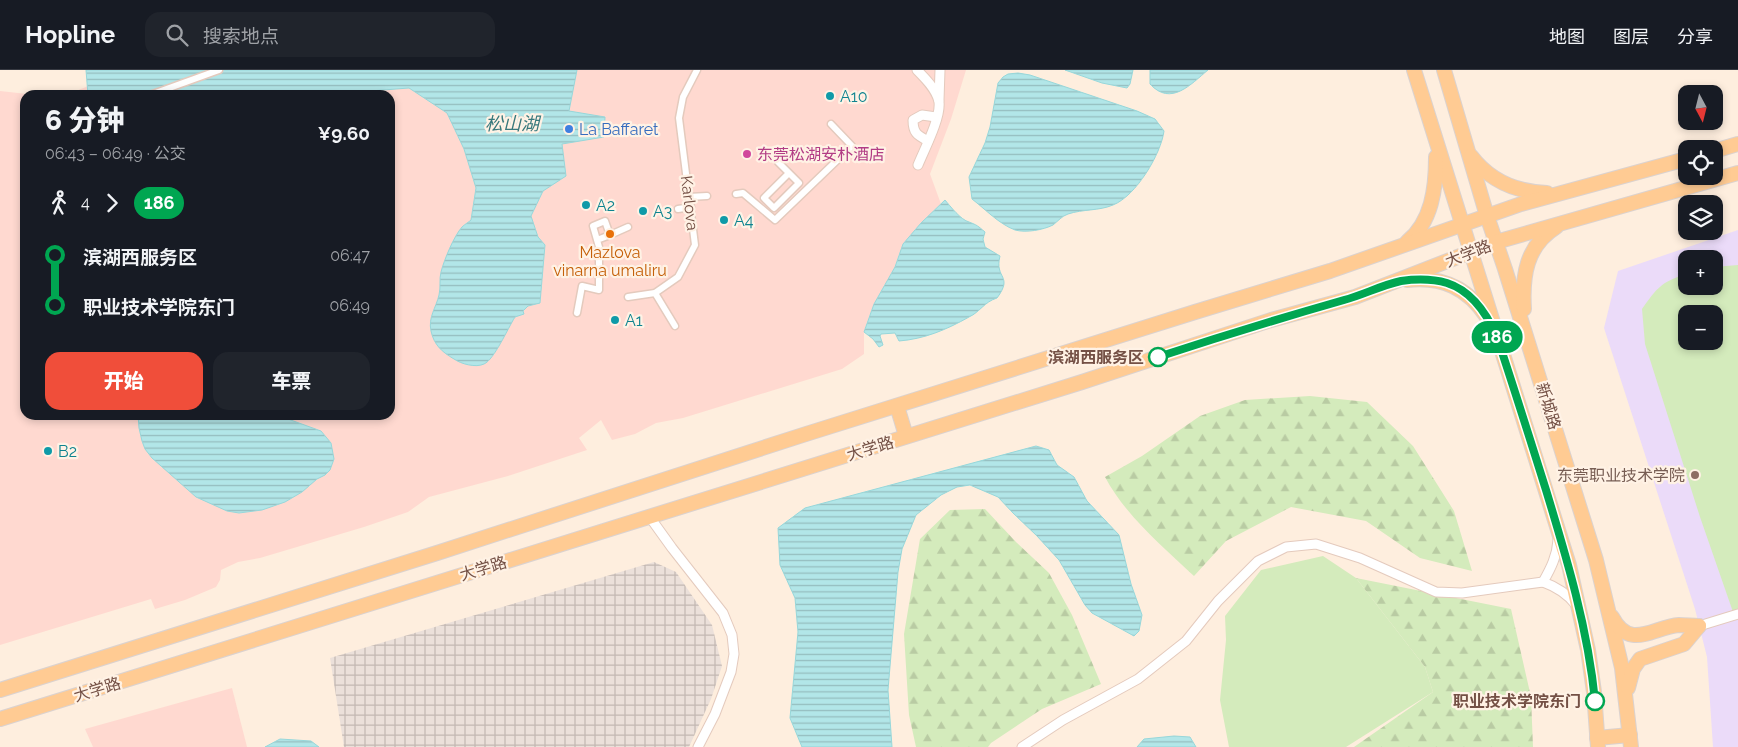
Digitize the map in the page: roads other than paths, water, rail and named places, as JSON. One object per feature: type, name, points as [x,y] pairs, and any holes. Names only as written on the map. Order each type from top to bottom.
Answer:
[{"type":"main road","name":"新城路","points":[[1414,70],[1559,532],[1580,610],[1588,650],[1594,692],[1597,742]]},
{"type":"main road","name":"新城路","points":[[1444,70],[1487,216],[1527,337],[1596,560],[1622,668],[1630,741]]},
{"type":"main road","points":[[1398,248],[1415,236],[1427,218],[1435,182],[1436,141]]},
{"type":"main road","points":[[1723,148],[1738,144]]},
{"type":"main road","points":[[1468,151],[1480,167],[1504,184],[1535,192],[1563,192]]},
{"type":"main road","name":"大学路","points":[[0,690],[1195,312],[1330,272],[1521,204],[1678,160]]},
{"type":"main road","name":"大学路","points":[[0,719],[1271,320],[1355,297],[1496,242],[1738,173]]},
{"type":"main road","points":[[1527,337],[1523,292],[1528,261],[1531,252],[1543,237],[1564,222]]},
{"type":"main road","points":[[1387,285],[1400,281],[1424,280],[1446,283],[1457,287],[1476,303],[1489,320],[1497,337]]},
{"type":"main road","points":[[897,406],[906,436]]},
{"type":"main road","points":[[1610,614],[1618,627],[1636,636],[1651,634],[1678,625],[1700,626]]},
{"type":"main road","points":[[1627,706],[1628,686],[1636,664],[1646,657],[1684,644],[1700,626]]},
{"type":"main road","points":[[1597,742],[1630,741]]},
{"type":"street","points":[[164,90],[219,70]]},
{"type":"street","name":"Karlova","points":[[655,293],[678,277],[695,245],[679,118],[684,97],[697,70]]},
{"type":"street","points":[[917,70],[926,78],[939,102]]},
{"type":"street","points":[[918,165],[936,117],[939,102],[940,70]]},
{"type":"street","points":[[928,141],[917,135],[913,129],[913,120],[922,115],[936,117]]},
{"type":"street","points":[[736,194],[743,193],[775,220],[852,146],[831,124]]},
{"type":"street","points":[[778,162],[799,183],[774,208],[764,198],[788,173]]},
{"type":"street","points":[[689,197],[707,196]]},
{"type":"street","points":[[760,208],[766,201]]},
{"type":"street","points":[[678,209],[690,207]]},
{"type":"street","points":[[577,313],[582,286],[599,290],[599,246],[593,226],[605,221],[610,235]]},
{"type":"street","points":[[597,240],[628,227]]},
{"type":"street","points":[[628,297],[655,293],[675,326]]},
{"type":"street","points":[[650,516],[672,548],[724,613],[732,636],[734,654],[731,672],[715,714],[698,747]]},
{"type":"street","points":[[1543,582],[1557,552],[1559,532]]},
{"type":"street","points":[[1022,747],[1064,720],[1138,679],[1186,641],[1218,600],[1258,561],[1286,547],[1316,544],[1360,558],[1436,592],[1462,593],[1543,582],[1556,587],[1569,596],[1580,610]]},
{"type":"street","points":[[1700,626],[1738,614]]},
{"type":"water","name":"松山湖","points":[[86,70],[577,70],[569,111],[605,117],[604,137],[562,144],[566,176],[543,191],[531,216],[538,237],[545,245],[540,303],[528,306],[523,311],[524,314],[515,317],[488,361],[481,365],[473,365],[457,361],[442,351],[434,340],[430,326],[431,317],[439,295],[442,267],[456,236],[462,227],[471,220],[476,188],[464,149],[447,113],[409,88],[383,90],[88,90]]},
{"type":"water","points":[[1065,70],[1133,70],[1130,84],[1127,88],[1102,83]]},
{"type":"water","points":[[1150,70],[1208,70],[1188,87],[1173,93],[1166,93],[1158,91],[1150,84]]},
{"type":"water","points":[[1008,74],[1030,75],[1137,111],[1155,119],[1164,131],[1158,151],[1138,184],[1122,200],[1102,208],[1068,214],[1049,227],[1039,230],[1019,231],[998,220],[972,199],[969,177],[985,143],[990,127],[998,83]]},
{"type":"water","points":[[945,200],[963,219],[985,232],[983,239],[985,247],[1000,256],[999,269],[1004,281],[1002,291],[997,298],[973,315],[952,326],[926,336],[908,340],[899,341],[895,333],[881,334],[883,345],[879,347],[864,332],[874,304],[895,267],[903,244]]},
{"type":"water","points":[[138,420],[291,420],[321,431],[331,443],[334,459],[330,470],[325,475],[285,502],[262,510],[239,513],[227,511],[196,497],[152,458],[145,449]]},
{"type":"water","points":[[1036,446],[1049,450],[1057,465],[1074,477],[1087,501],[1119,535],[1131,584],[1142,615],[1139,631],[1134,636],[1092,613],[1085,605],[1059,560],[998,497],[970,485],[957,487],[941,495],[916,515],[902,549],[898,572],[888,690],[892,747],[802,747],[790,718],[798,632],[795,598],[780,565],[778,528],[805,508]]},
{"type":"water","points":[[1174,736],[1190,737],[1196,747],[1137,747],[1144,739]]},
{"type":"water","points":[[280,739],[311,741],[319,747],[265,747]]},
{"type":"place","name":"A10","points":[[830,96]]},
{"type":"place","name":"La Baffaret","points":[[569,129]]},
{"type":"place","name":"东莞松湖安朴酒店","points":[[747,154]]},
{"type":"place","name":"A2","points":[[586,205]]},
{"type":"place","name":"A3","points":[[643,211]]},
{"type":"place","name":"A4","points":[[724,220]]},
{"type":"place","name":"Mazlova vinarna umaliru","points":[[610,234]]},
{"type":"place","name":"A1","points":[[615,320]]},
{"type":"place","name":"滨湖西服务区","points":[[1158,357]]},
{"type":"place","name":"B2","points":[[48,451]]},
{"type":"place","name":"东莞职业技术学院","points":[[1695,475]]},
{"type":"place","name":"职业技术学院东门","points":[[1595,701]]}]
